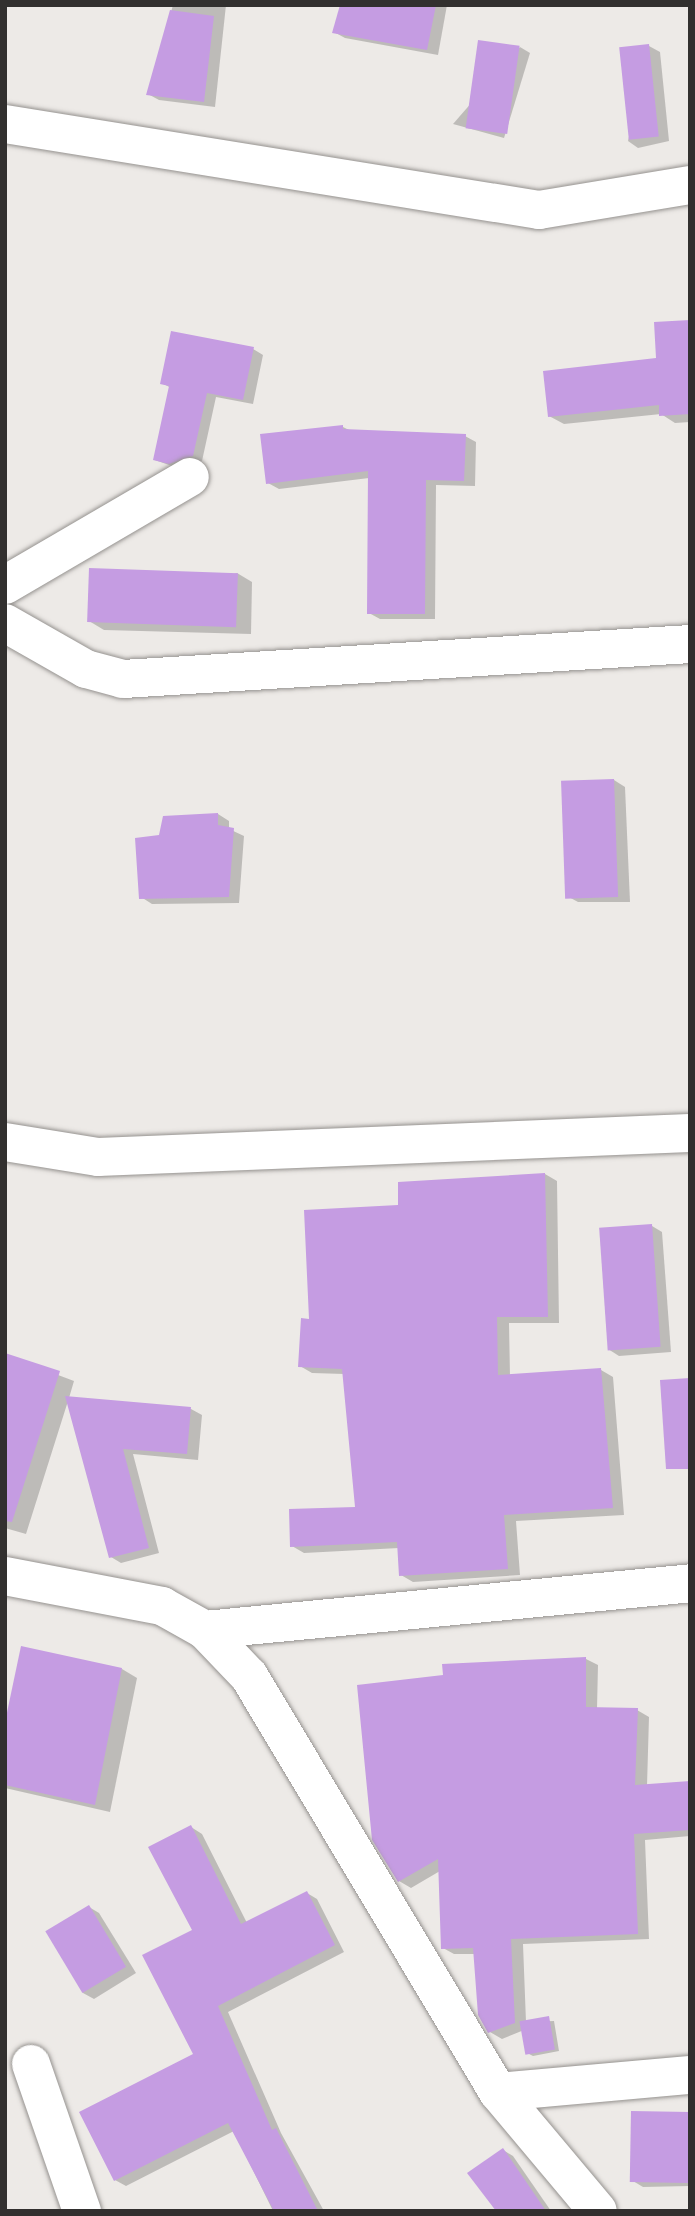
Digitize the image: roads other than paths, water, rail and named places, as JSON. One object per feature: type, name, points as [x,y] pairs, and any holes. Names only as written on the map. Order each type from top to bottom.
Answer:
[{"type":"street","points":[[5,124],[539,210],[690,185]]},
{"type":"street","points":[[5,586],[190,477]]},
{"type":"street","points":[[5,623],[86,669],[123,679],[690,644]]},
{"type":"street","points":[[5,1142],[98,1157],[690,1133]]},
{"type":"street","points":[[5,1576],[162,1606],[205,1630],[248,1676],[498,2092],[597,2211]]},
{"type":"street","points":[[205,1630],[690,1583]]},
{"type":"street","points":[[31,2063],[82,2211]]},
{"type":"street","points":[[498,2092],[690,2075]]}]
